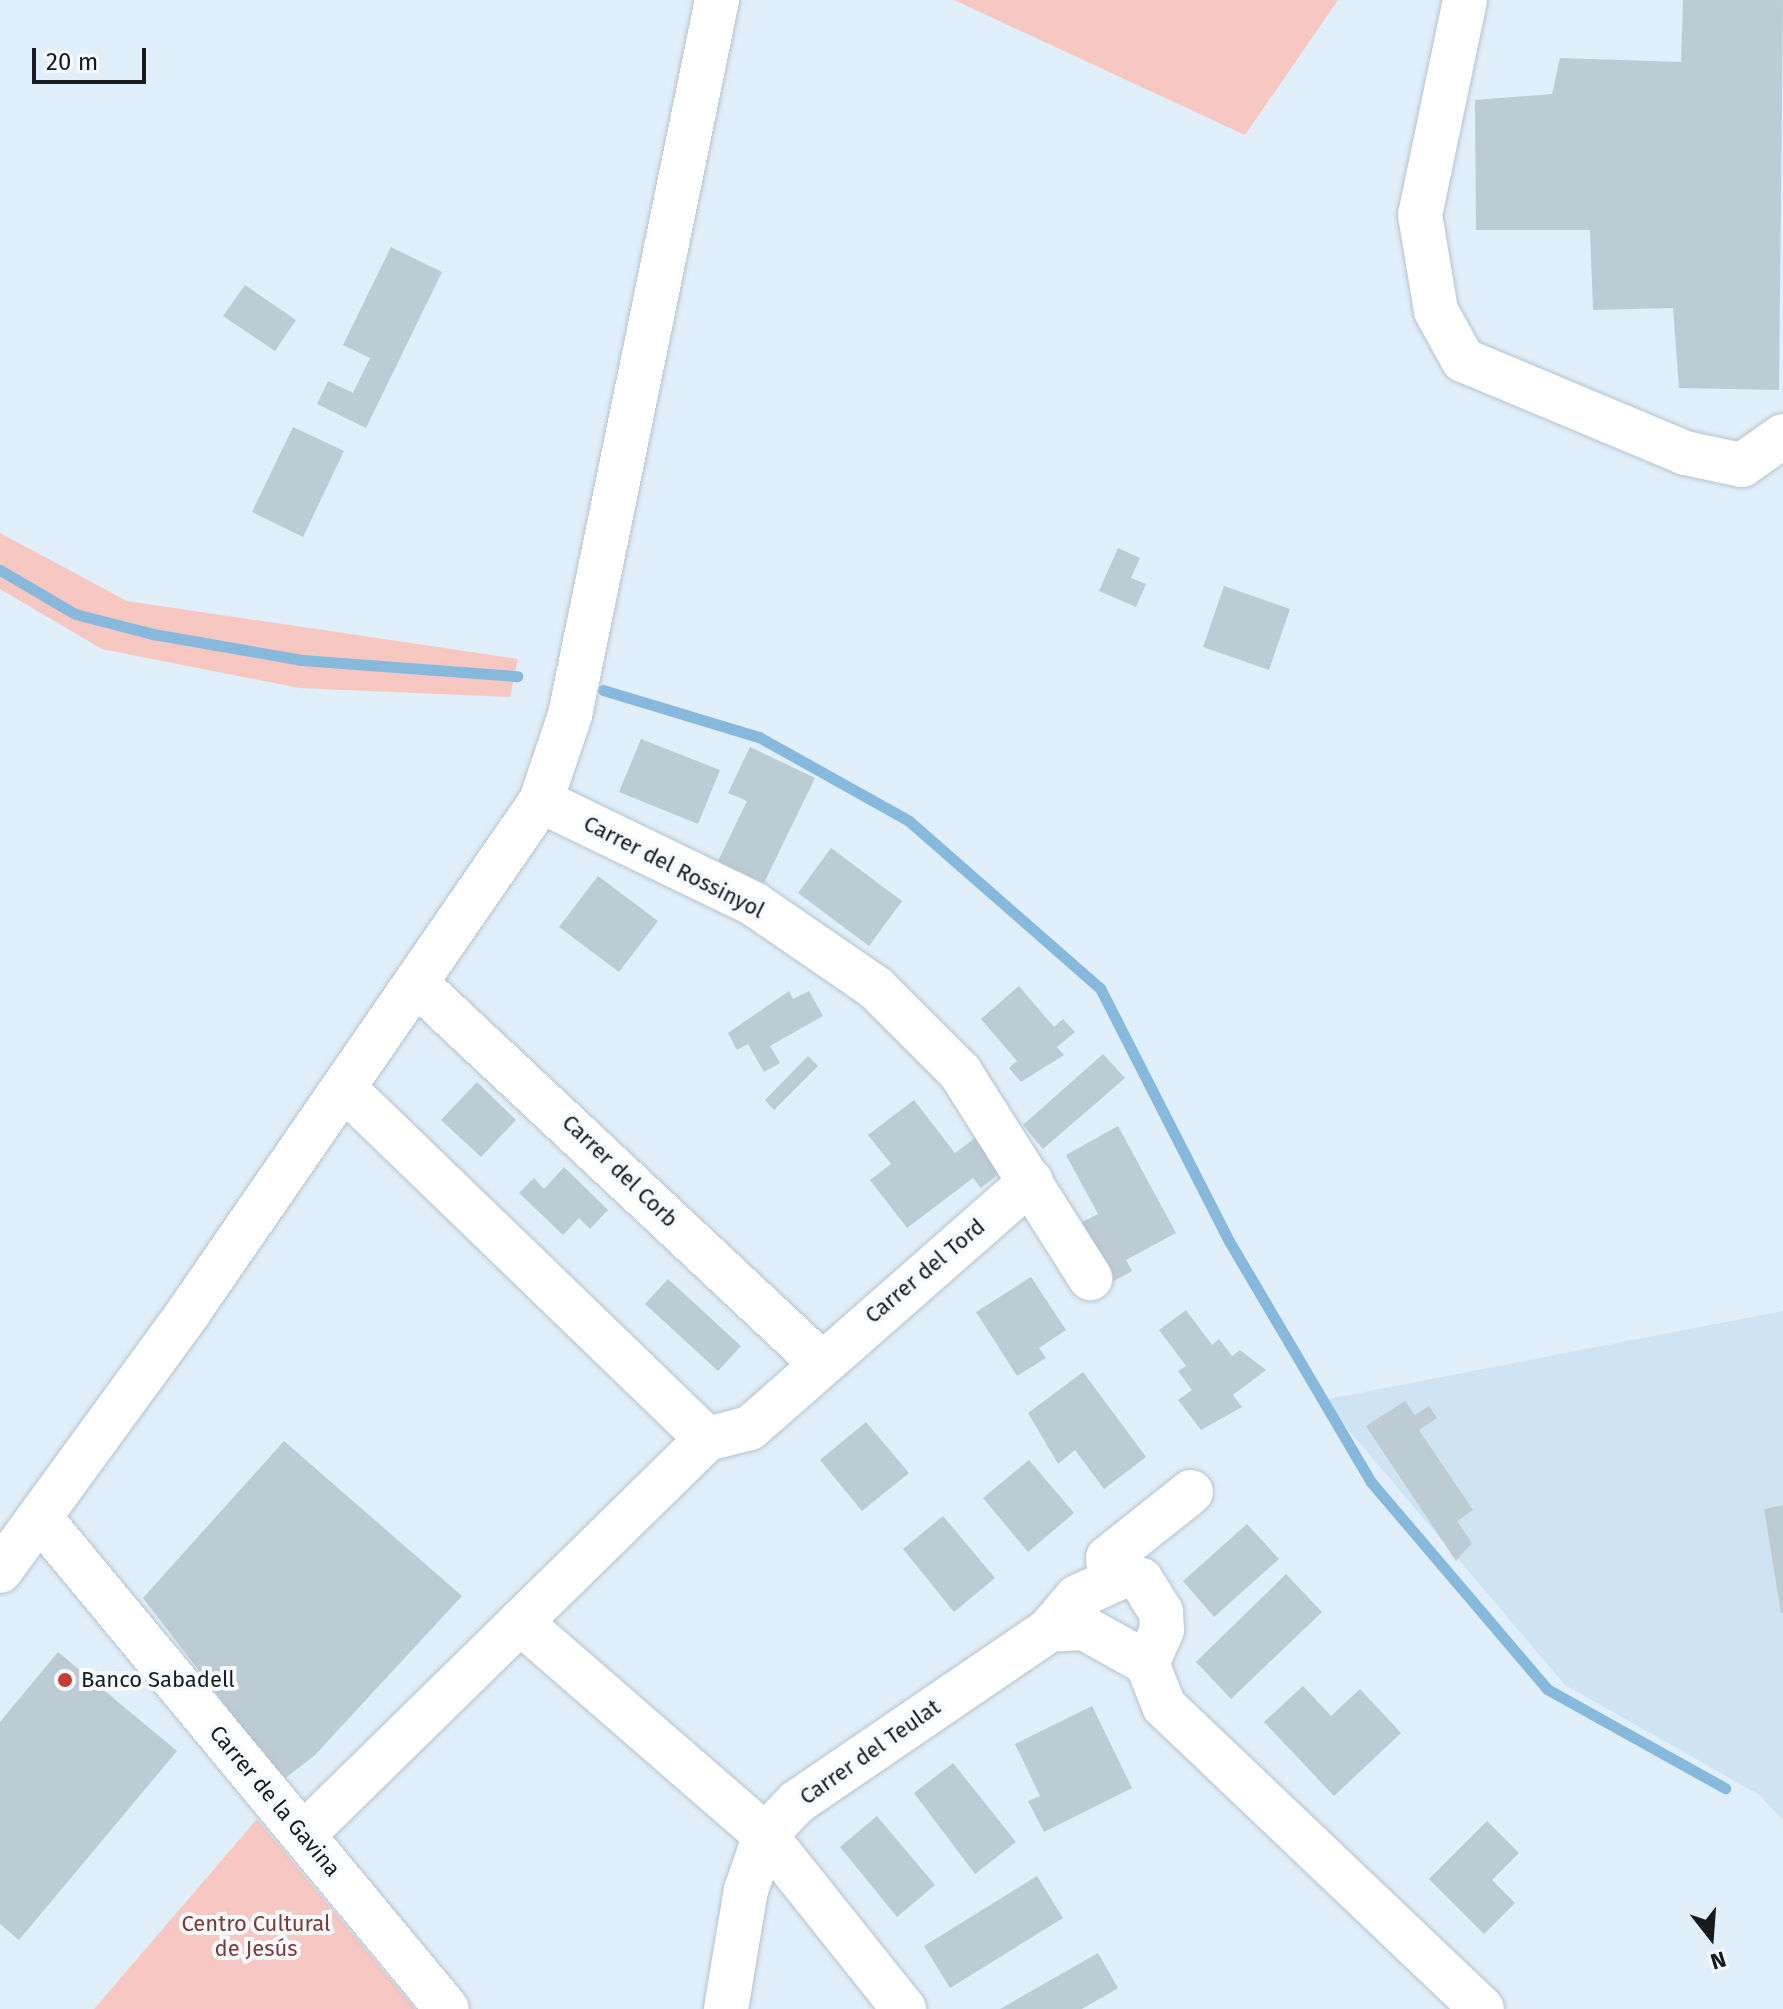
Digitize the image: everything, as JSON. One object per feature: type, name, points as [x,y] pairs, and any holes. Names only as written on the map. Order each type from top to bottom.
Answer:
[{"type":"street","points":[[0,1571],[41,1519],[345,1089],[541,801],[570,715],[717,0]]},
{"type":"street","points":[[1465,0],[1420,215],[1436,311],[1463,360],[1685,453],[1742,465],[1783,436]]},
{"type":"street","name":"Carrer del Rossinyol","points":[[541,801],[754,904],[876,988],[960,1072],[1090,1278]]},
{"type":"street","name":"Carrer del Corb","points":[[418,985],[819,1361]]},
{"type":"street","points":[[303,1835],[707,1439],[345,1089]]},
{"type":"street","name":"Carrer del Tord","points":[[707,1439],[750,1428],[819,1361],[1031,1181]]},
{"type":"street","points":[[1147,1663],[1162,1630],[1161,1612],[1141,1580],[1110,1577],[1108,1558],[1191,1492]]},
{"type":"street","name":"Carrer de la Gavina","points":[[41,1519],[447,2009]]},
{"type":"street","name":"Carrer del Teulat","points":[[726,2009],[746,1890],[765,1835],[797,1802],[1049,1630],[1077,1597],[1110,1577]]},
{"type":"street","points":[[520,1622],[765,1835],[904,2009]]},
{"type":"street","points":[[1049,1630],[1084,1628],[1147,1663],[1164,1706],[1482,2009]]},
{"type":"shaded area","points":[[1783,1311],[1783,1820],[1758,1794],[1565,1685],[1323,1400]]},
{"type":"green space","points":[[954,0],[1338,0],[1245,135]]},
{"type":"green space","points":[[0,533],[127,601],[518,659],[510,697],[299,688],[102,649],[0,589]]},
{"type":"green space","name":"Centro Cultural de Jesús","points":[[257,1819],[415,2009],[94,2009]]},
{"type":"building","points":[[1683,0],[1783,0],[1779,390],[1679,388],[1673,308],[1593,310],[1590,230],[1476,230],[1475,100],[1552,94],[1560,58],[1681,62]]},
{"type":"building","points":[[391,247],[442,272],[366,428],[317,404],[328,381],[353,393],[370,358],[343,345]]},
{"type":"building","points":[[245,285],[296,320],[275,351],[223,316]]},
{"type":"building","points":[[293,427],[344,451],[303,537],[252,512]]},
{"type":"building","points":[[1118,548],[1140,558],[1131,578],[1146,584],[1136,607],[1099,591]]},
{"type":"building","points":[[1224,586],[1290,609],[1269,670],[1203,647]]},
{"type":"building","points":[[641,739],[720,770],[698,824],[619,792]]},
{"type":"building","points":[[750,747],[815,778],[764,883],[718,861],[747,801],[728,793]]},
{"type":"building","points":[[831,848],[902,901],[869,946],[798,893]]},
{"type":"building","points":[[598,876],[658,921],[619,972],[559,927]]},
{"type":"building","points":[[1019,986],[1054,1027],[1063,1019],[1075,1032],[1057,1047],[1064,1055],[1021,1082],[1009,1068],[1017,1061],[981,1019]]},
{"type":"building","points":[[789,991],[793,999],[809,991],[823,1016],[770,1046],[780,1063],[764,1072],[748,1044],[737,1050],[728,1033]]},
{"type":"building","points":[[1103,1054],[1125,1078],[1043,1149],[1023,1125]]},
{"type":"building","points":[[808,1056],[818,1066],[774,1110],[765,1100]]},
{"type":"building","points":[[477,1082],[516,1120],[481,1157],[441,1120]]},
{"type":"building","points":[[914,1100],[955,1153],[979,1135],[1005,1169],[981,1188],[973,1178],[907,1228],[870,1180],[891,1164],[868,1135]]},
{"type":"building","points":[[1118,1126],[1176,1233],[1126,1260],[1132,1271],[1108,1284],[1076,1225],[1098,1214],[1066,1155]]},
{"type":"building","points":[[564,1167],[608,1210],[590,1229],[579,1218],[563,1235],[519,1193],[534,1178],[544,1189]]},
{"type":"building","points":[[1031,1277],[1066,1330],[1039,1348],[1046,1358],[1017,1376],[976,1312]]},
{"type":"building","points":[[668,1279],[741,1346],[718,1371],[645,1304]]},
{"type":"building","points":[[1186,1310],[1212,1345],[1219,1339],[1232,1356],[1240,1350],[1266,1370],[1233,1395],[1242,1407],[1201,1430],[1178,1400],[1192,1390],[1178,1371],[1186,1366],[1159,1330]]},
{"type":"building","points":[[1083,1372],[1146,1457],[1104,1489],[1075,1450],[1058,1464],[1028,1413]]},
{"type":"building","points":[[1405,1401],[1415,1415],[1429,1406],[1437,1418],[1419,1430],[1473,1510],[1457,1521],[1472,1543],[1456,1561],[1366,1426]]},
{"type":"building","points":[[866,1422],[909,1473],[862,1511],[820,1460]]},
{"type":"building","points":[[284,1441],[462,1596],[315,1755],[283,1780],[143,1598]]},
{"type":"building","points":[[1029,1460],[1074,1513],[1028,1552],[983,1498]]},
{"type":"building","points":[[1783,1505],[1783,1613],[1781,1613],[1764,1509]]},
{"type":"building","points":[[943,1516],[995,1578],[954,1612],[903,1549]]},
{"type":"building","points":[[1247,1524],[1279,1559],[1214,1617],[1183,1581]]},
{"type":"building","points":[[1286,1574],[1322,1612],[1231,1699],[1196,1662]]},
{"type":"building","points":[[58,1652],[177,1751],[19,1940],[0,1924],[0,1722]]},
{"type":"building","points":[[1303,1686],[1331,1716],[1360,1689],[1401,1733],[1334,1796],[1264,1722]]},
{"type":"building","points":[[1092,1706],[1132,1788],[1044,1832],[1028,1801],[1040,1796],[1015,1744]]},
{"type":"building","points":[[953,1763],[1016,1842],[975,1874],[914,1793]]},
{"type":"building","points":[[877,1816],[935,1885],[897,1917],[840,1847]]},
{"type":"building","points":[[1487,1821],[1519,1853],[1492,1880],[1515,1903],[1484,1934],[1429,1879]]},
{"type":"building","points":[[1037,1876],[1063,1918],[950,1988],[924,1946]]},
{"type":"building","points":[[1098,1953],[1118,1988],[1082,2009],[1000,2009]]},
{"type":"waterway","points":[[0,570],[75,614],[153,634],[302,660],[517,676]]},
{"type":"waterway","points":[[603,690],[759,737],[909,821],[1100,988],[1229,1241],[1371,1482],[1547,1689],[1725,1788]]},
{"type":"place","name":"Banco Sabadell","points":[[65,1680]]}]
